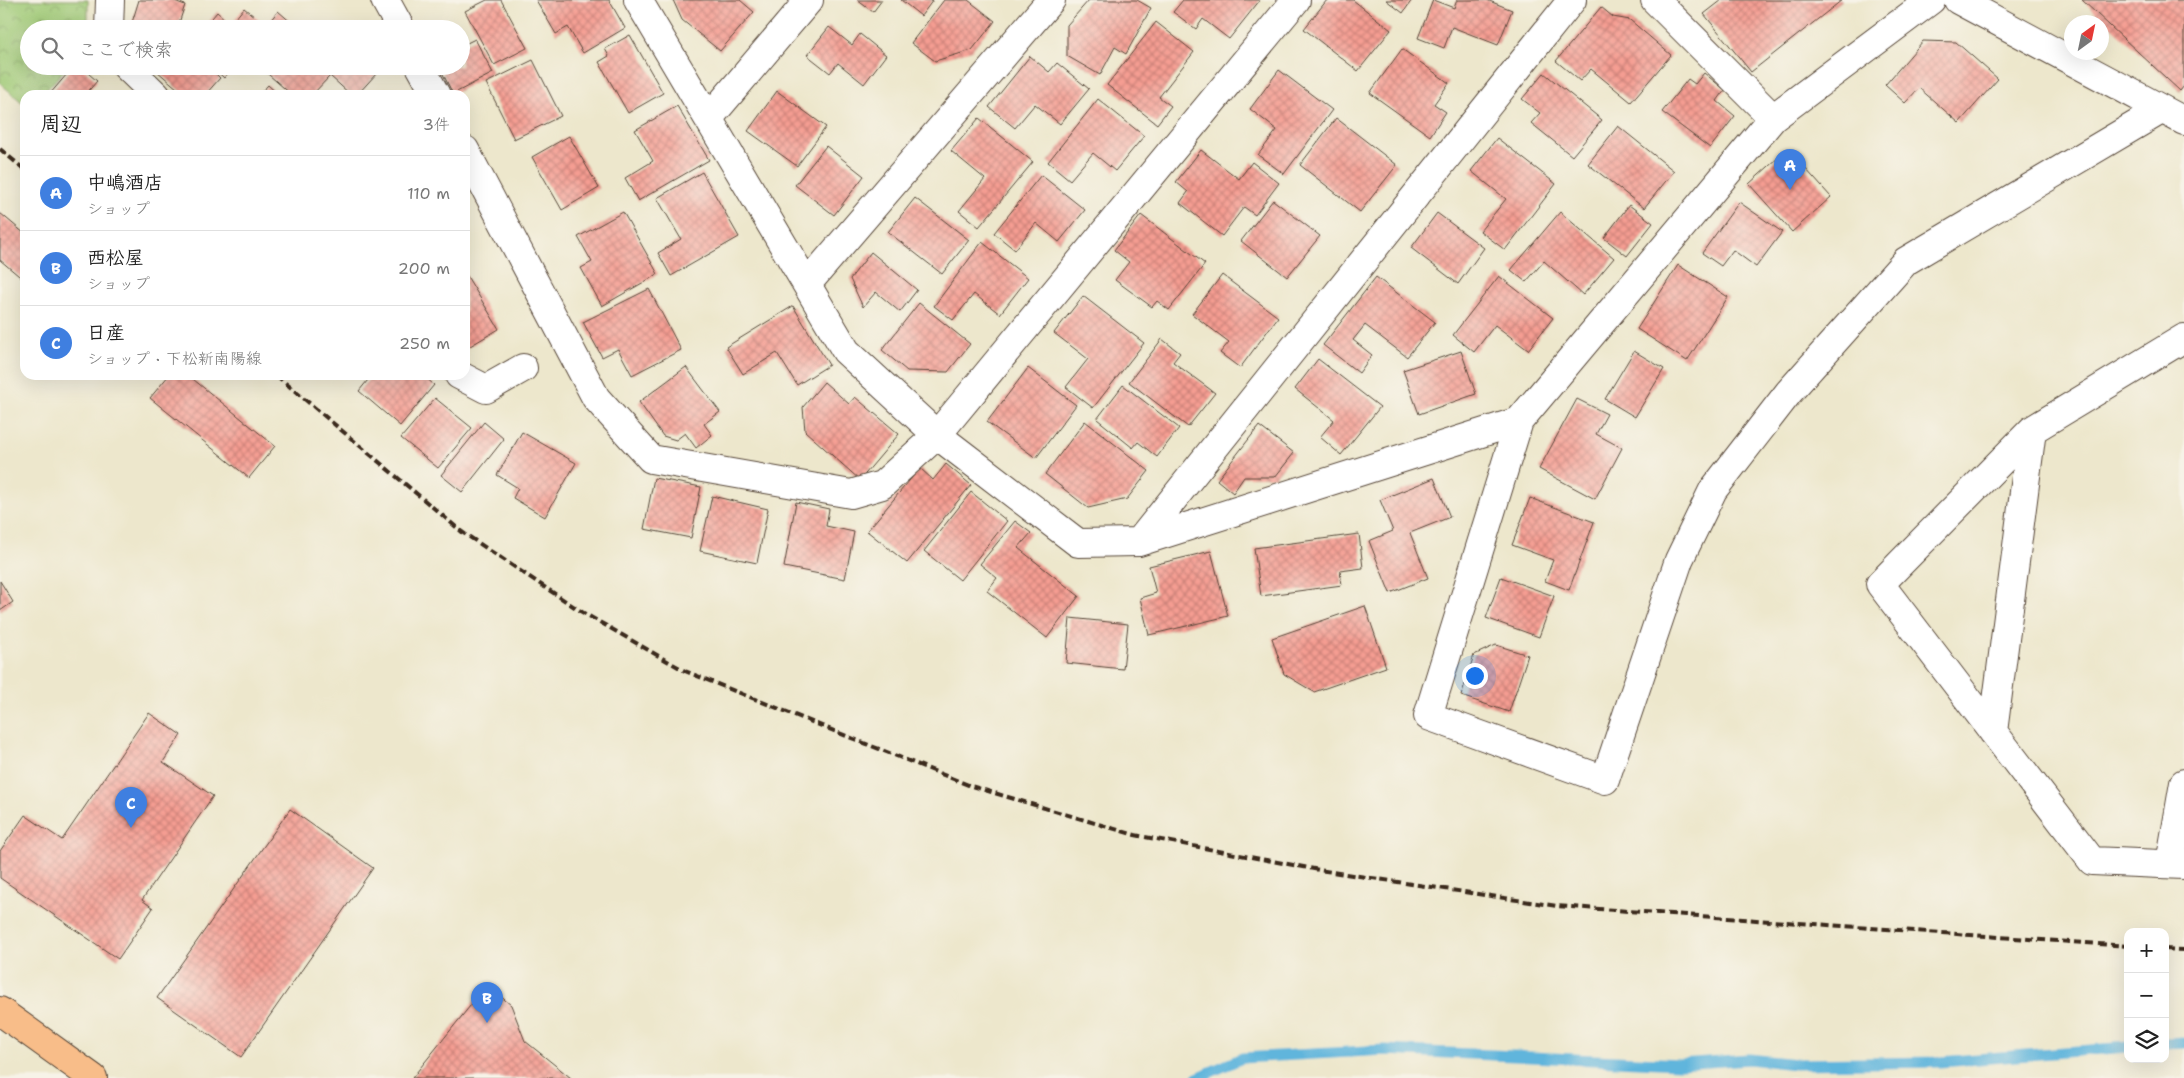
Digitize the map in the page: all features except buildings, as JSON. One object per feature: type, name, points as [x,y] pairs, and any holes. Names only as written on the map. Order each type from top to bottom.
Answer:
[{"type":"main road","points":[[0,1012],[93,1078]]},
{"type":"street","points":[[109,20],[110,0]]},
{"type":"street","points":[[385,0],[396,20]]},
{"type":"street","points":[[638,0],[846,351],[937,435],[1078,542],[1139,542],[1519,421]]},
{"type":"street","points":[[709,118],[809,0]]},
{"type":"street","points":[[806,284],[1050,0]]},
{"type":"street","points":[[470,159],[596,398],[651,460],[850,494],[882,485],[937,435],[1296,0]]},
{"type":"street","points":[[1139,542],[1572,0]]},
{"type":"street","points":[[1655,0],[1773,118]]},
{"type":"street","points":[[1931,0],[1773,118],[1519,421],[1428,716],[1605,780],[1679,560],[1713,490],[1789,392],[1906,261],[2172,115]]},
{"type":"street","points":[[1958,0],[2172,115]]},
{"type":"street","points":[[135,75],[151,90]]},
{"type":"street","points":[[425,75],[433,90]]},
{"type":"street","points":[[2184,338],[2032,430],[1880,584],[2092,861],[2177,865],[2184,784]]},
{"type":"street","points":[[469,380],[486,389],[523,368]]},
{"type":"street","points":[[1993,732],[2032,430]]},
{"type":"green space","points":[[0,0],[88,0],[88,20],[20,20],[20,75],[60,75],[46,90],[20,90],[20,101],[0,83]]},
{"type":"waterway","points":[[2169,1044],[2184,1043]]},
{"type":"waterway","points":[[1197,1078],[1242,1058],[1385,1050],[1680,1064],[1749,1059],[1796,1064],[1940,1062],[2124,1047]]},
{"type":"railway","points":[[0,149],[20,166]]},
{"type":"railway","points":[[282,380],[462,532],[582,612],[685,671],[971,786],[1135,835],[1319,870],[1557,906],[2124,946]]},
{"type":"railway","points":[[2169,949],[2184,950]]},
{"type":"place","name":"中嶋酒店","points":[[1790,190]]},
{"type":"place","name":"日産","points":[[131,828]]},
{"type":"place","name":"西松屋","points":[[487,1023]]}]
